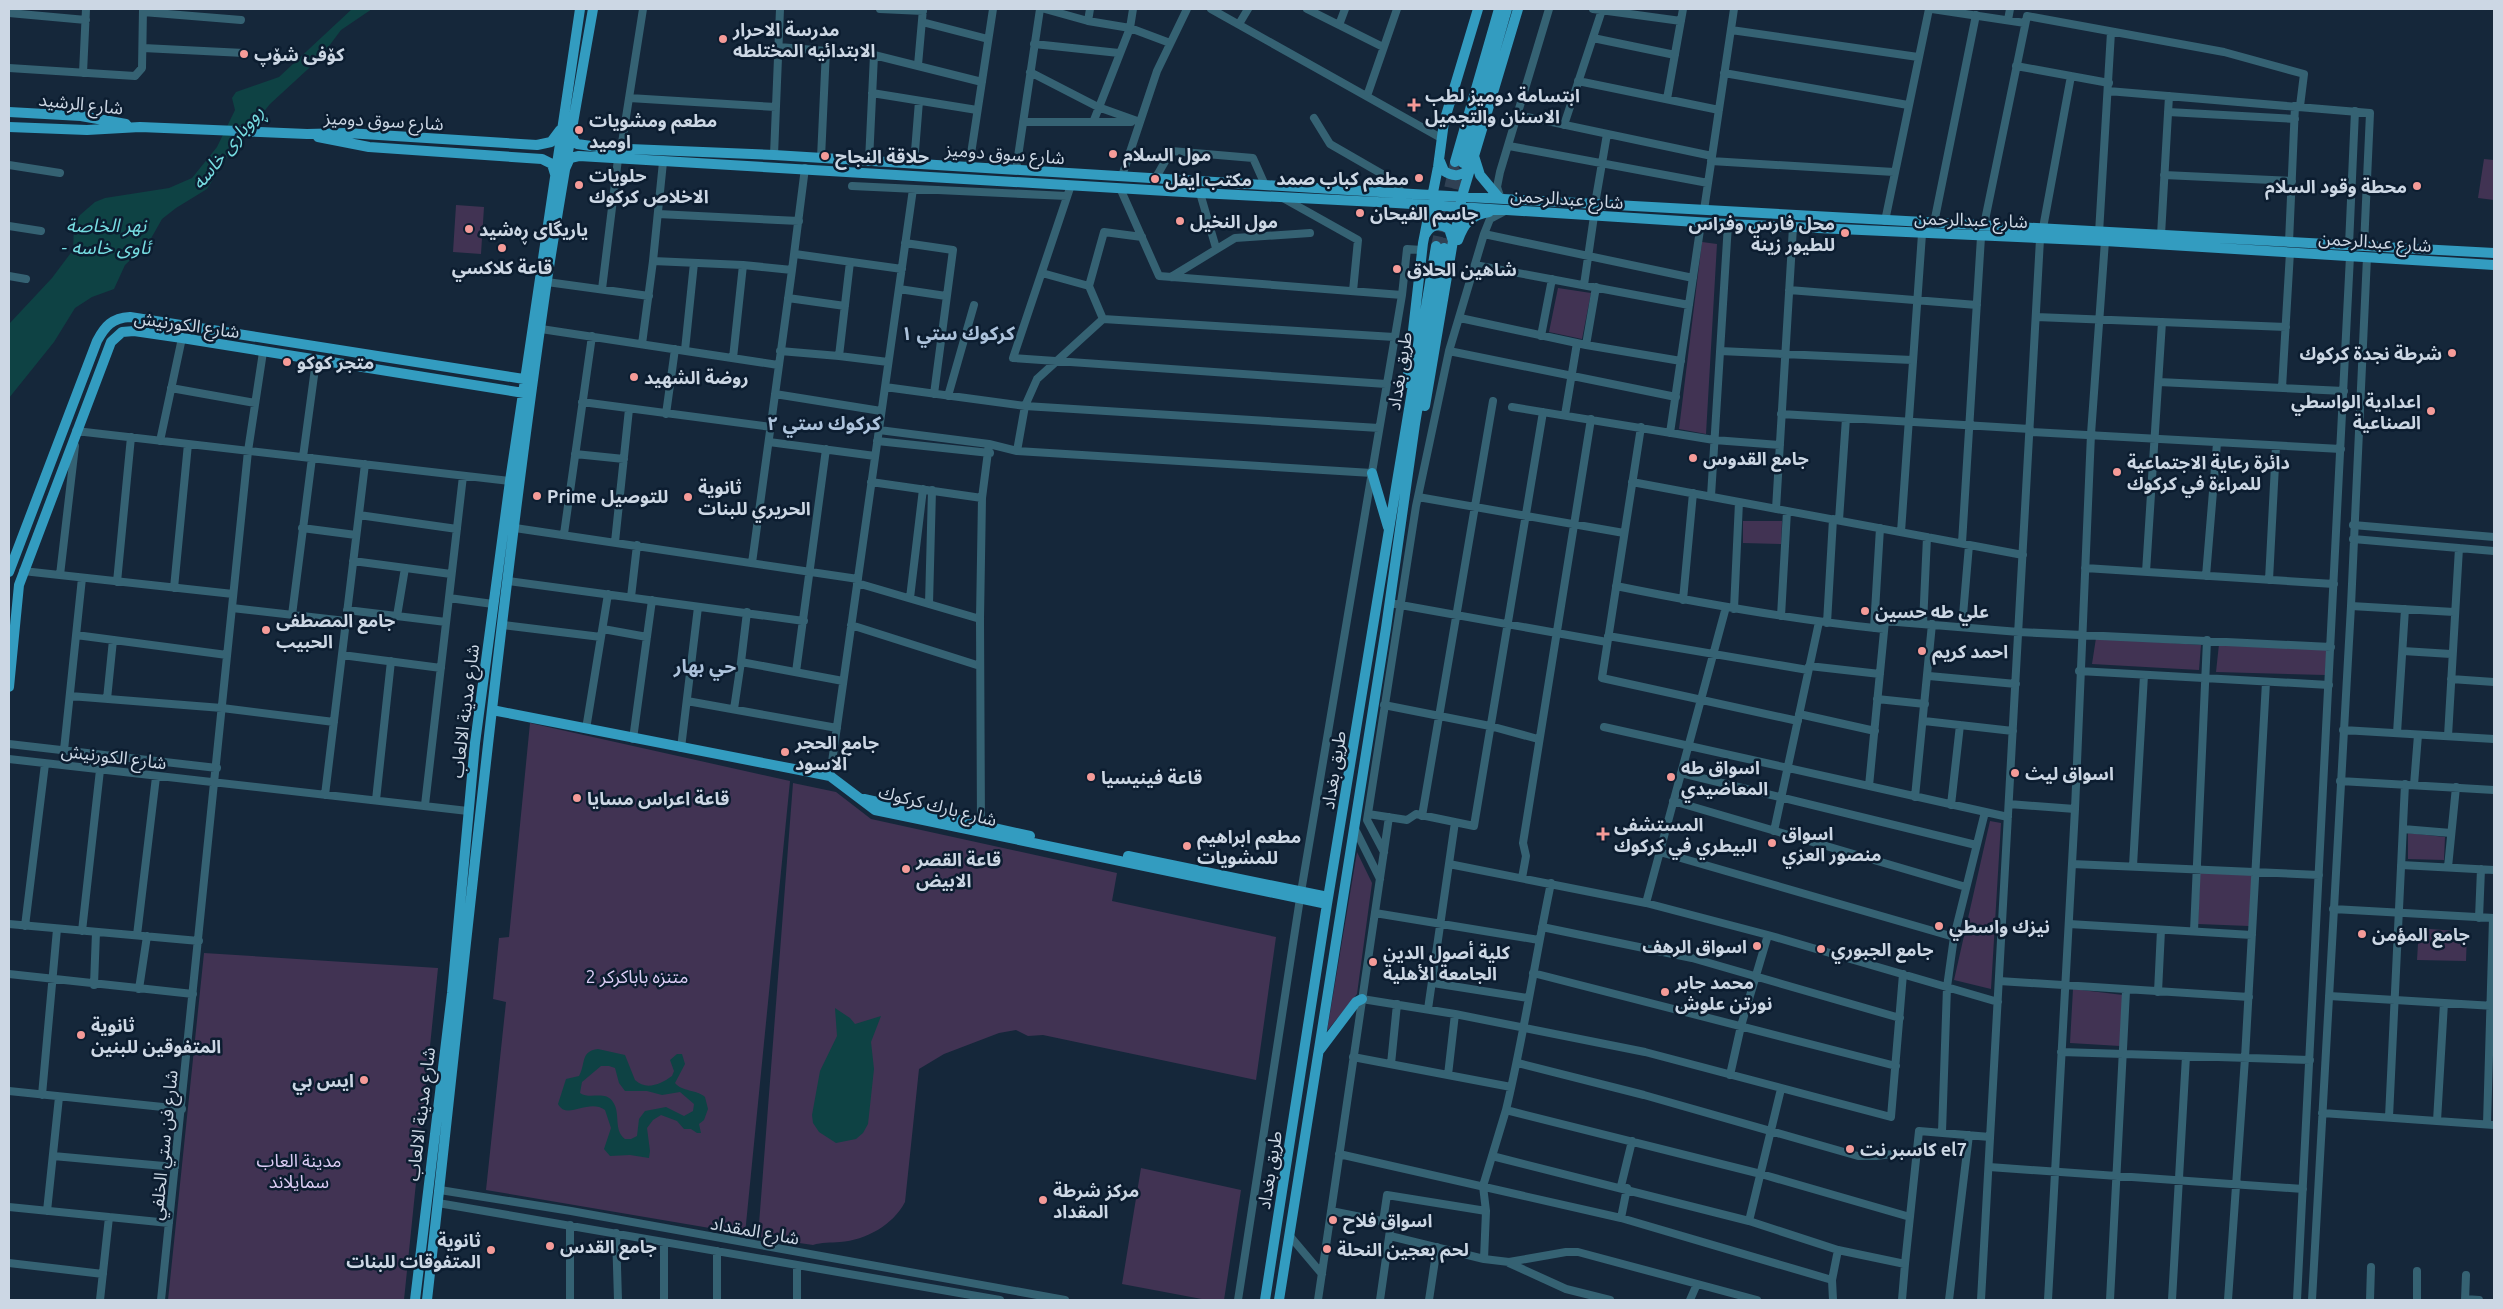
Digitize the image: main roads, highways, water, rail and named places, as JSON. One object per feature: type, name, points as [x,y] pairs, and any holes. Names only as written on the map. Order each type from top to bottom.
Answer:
[{"type":"main road","points":[[580,9],[567,128],[575,142],[588,152]]},
{"type":"main road","points":[[567,128],[593,9]]},
{"type":"main road","points":[[1422,246],[1448,106],[1478,9]]},
{"type":"main road","points":[[1439,162],[1442,168],[1450,174],[1464,174],[1499,9]]},
{"type":"main road","points":[[1449,267],[1444,249],[1460,203],[1466,162],[1507,9]]},
{"type":"main road","points":[[1466,162],[1518,9]]},
{"type":"main road","name":"شارع الرشيد","points":[[9,112],[81,116],[140,127]]},
{"type":"main road","name":"شارع الرشيد","points":[[9,127],[88,130],[140,127]]},
{"type":"main road","points":[[140,127],[272,131],[307,134]]},
{"type":"main road","name":"شارع سوق دوميز","points":[[307,134],[347,133],[541,145],[553,140],[567,128]]},
{"type":"main road","name":"شارع مدينة الالعاب","points":[[530,380],[541,329],[565,169],[567,128]]},
{"type":"main road","name":"شارع مدينة الالعاب","points":[[427,1300],[492,710],[515,528],[528,394],[555,176],[567,128]]},
{"type":"main road","name":"شارع سوق دوميز","points":[[307,134],[369,147],[542,159],[552,164],[555,176]]},
{"type":"main road","name":"شارع سوق دوميز","points":[[565,169],[568,161],[573,156],[588,152],[619,154],[729,153],[1408,194],[1447,201]]},
{"type":"main road","points":[[728,165],[729,153]]},
{"type":"main road","name":"شارع سوق دوميز","points":[[619,154],[663,162],[805,168],[1200,193],[1396,202],[1432,199]]},
{"type":"main road","points":[[1408,194],[1430,183],[1439,162]]},
{"type":"main road","points":[[1466,162],[1501,199]]},
{"type":"main road","points":[[1102,186],[1103,176]]},
{"type":"main road","name":"شارع عبدالرحمن","points":[[1460,203],[1501,199],[1595,204],[1984,225],[2042,234]]},
{"type":"main road","name":"شارع عبدالرحمن","points":[[1447,201],[1503,210],[1701,223],[1981,237],[2042,234],[2350,250],[2364,246],[2494,253]]},
{"type":"main road","points":[[1396,202],[1412,207],[1419,213],[1422,221],[1422,246],[1400,496]]},
{"type":"main road","points":[[1400,496],[1416,455],[1449,267],[1462,230],[1468,221],[1475,216],[1503,210]]},
{"type":"main road","points":[[1422,246],[1429,228],[1434,225],[1443,225],[1449,229],[1452,236],[1444,249]]},
{"type":"main road","name":"شارع عبدالرحمن","points":[[2102,237],[2161,235],[2208,242]]},
{"type":"main road","name":"طريق بغداد","points":[[1278,1300],[1354,827],[1395,604],[1400,496],[1444,249]]},
{"type":"main road","name":"شارع عبدالرحمن","points":[[2350,250],[2367,257],[2494,265]]},
{"type":"main road","name":"شارع الكورنيش","points":[[9,572],[97,341],[104,329],[114,320],[130,318],[530,380]]},
{"type":"main road","name":"شارع الكورنيش","points":[[9,687],[11,631],[23,571],[76,431],[115,336],[122,332],[134,331],[182,338],[528,394]]},
{"type":"main road","points":[[363,368],[366,354]]},
{"type":"main road","name":"شارع مدينة الالعاب","points":[[415,1300],[452,993],[468,810],[493,604],[510,481],[528,394]]},
{"type":"main road","points":[[1372,473],[1388,530]]},
{"type":"main road","name":"طريق بغداد","points":[[1265,1300],[1327,901],[1388,530],[1400,496]]},
{"type":"main road","points":[[486,662],[498,664]]},
{"type":"main road","name":"شارع بارك كركوك","points":[[492,710],[586,730],[830,776],[875,810],[1327,901]]},
{"type":"main road","points":[[860,799],[1300,896]]},
{"type":"main road","points":[[464,862],[476,862]]},
{"type":"main road","points":[[1318,1052],[1355,1004],[1362,999]]},
{"type":"main road","points":[[1294,1120],[1307,1122]]},
{"type":"water","name":"نهر الخاصة - ئاوی خاسە","points":[[352,9],[372,9],[341,30],[320,58],[270,104],[226,159],[207,189],[162,219],[149,242],[125,265],[114,289],[92,297],[75,308],[54,342],[9,398],[9,324],[52,278],[73,250],[74,225],[80,215],[95,202],[105,198],[169,188],[192,178],[217,147],[235,110],[232,98],[236,92],[279,77]]},
{"type":"water","points":[[835,1008],[850,1018],[855,1024],[881,1016],[871,1042],[874,1069],[868,1124],[863,1133],[856,1139],[836,1143],[819,1132],[813,1123],[812,1115],[820,1071],[837,1036]]},
{"type":"water","points":[[598,1049],[625,1055],[635,1080],[649,1086],[663,1082],[672,1076],[674,1071],[670,1060],[677,1054],[682,1054],[685,1064],[675,1083],[681,1088],[705,1097],[708,1109],[704,1120],[699,1124],[701,1133],[691,1129],[684,1129],[677,1121],[661,1115],[653,1120],[647,1128],[649,1158],[630,1155],[610,1156],[604,1149],[611,1128],[605,1110],[592,1106],[567,1110],[562,1109],[558,1104],[566,1079],[579,1076],[586,1055],[592,1050]],"holes":[[[601,1066],[615,1068],[619,1083],[625,1091],[647,1091],[662,1095],[680,1092],[694,1104],[693,1111],[684,1116],[666,1107],[645,1111],[639,1119],[637,1136],[625,1139],[619,1131],[617,1111],[610,1098],[588,1096],[580,1093],[582,1082]]]},
{"type":"tunnel","points":[[1436,246],[1455,162]]},
{"type":"tunnel","points":[[1444,248],[1462,169]]},
{"type":"place","name":"مدرسة الاحرار الابتدائيه المختلطه","points":[[723,39]]},
{"type":"place","name":"کۆفی شۆپ","points":[[244,54]]},
{"type":"place","name":"ابتسامة دوميز لطب الاسنان والتجميل","points":[[1414,105]]},
{"type":"place","name":"مطعم ومشويات اوميد","points":[[579,130]]},
{"type":"place","name":"مول السلام","points":[[1113,154]]},
{"type":"place","name":"حلاقة النجاح","points":[[825,156]]},
{"type":"place","name":"مطعم كباب صمد","points":[[1419,178]]},
{"type":"place","name":"مكتب ايفل","points":[[1155,179]]},
{"type":"place","name":"حلويات الاخلاص كركوك","points":[[579,185]]},
{"type":"place","name":"محطة وقود السلام","points":[[2417,186]]},
{"type":"place","name":"جاسم الفيحان","points":[[1360,213]]},
{"type":"place","name":"مول النخيل","points":[[1180,221]]},
{"type":"place","name":"یاریگای ڕەشید","points":[[469,229]]},
{"type":"place","name":"محل فارس وفراس للطيور زينة","points":[[1845,233]]},
{"type":"place","name":"قاعة كلاكسي","points":[[502,248]]},
{"type":"place","name":"شاهين الحلاق","points":[[1397,269]]},
{"type":"place","name":"شرطة نجدة كركوك","points":[[2452,353]]},
{"type":"place","name":"متجر كوكو","points":[[287,362]]},
{"type":"place","name":"روضة الشهيد","points":[[634,377]]},
{"type":"place","name":"اعدادية الواسطي الصناعية","points":[[2431,411]]},
{"type":"place","name":"جامع القدوس","points":[[1693,458]]},
{"type":"place","name":"دائرة رعاية الاجتماعية للمراءة في كركوك","points":[[2117,472]]},
{"type":"place","name":"Prime للتوصيل","points":[[537,496]]},
{"type":"place","name":"ثانوية الحريري للبنات","points":[[688,497]]},
{"type":"place","name":"علي طه حسين","points":[[1865,611]]},
{"type":"place","name":"جامع المصطفى الحبيب","points":[[266,630]]},
{"type":"place","name":"احمد كريم","points":[[1922,651]]},
{"type":"place","name":"جامع الحجر الاسود","points":[[785,752]]},
{"type":"place","name":"اسواق ليث","points":[[2015,773]]},
{"type":"place","name":"قاعة فينيسيا","points":[[1091,777]]},
{"type":"place","name":"اسواق طه المعاضيدي","points":[[1671,777]]},
{"type":"place","name":"قاعة اعراس مسايا","points":[[577,798]]},
{"type":"place","name":"المستشفى البيطري في كركوك","points":[[1603,834]]},
{"type":"place","name":"اسواق منصور العزي","points":[[1772,843]]},
{"type":"place","name":"مطعم ابراهيم للمشويات","points":[[1187,846]]},
{"type":"place","name":"قاعة القصر الابيض","points":[[906,869]]},
{"type":"place","name":"نيزك واسطي","points":[[1939,926]]},
{"type":"place","name":"جامع المؤمن","points":[[2362,934]]},
{"type":"place","name":"اسواق الرهف","points":[[1757,946]]},
{"type":"place","name":"جامع الجبوري","points":[[1821,949]]},
{"type":"place","name":"كلية أصول الدين الجامعة الأهلية","points":[[1373,962]]},
{"type":"place","name":"محمد جابر نورتن علوش","points":[[1665,992]]},
{"type":"place","name":"ثانوية المتفوقين للبنين","points":[[81,1035]]},
{"type":"place","name":"ايس بي","points":[[364,1080]]},
{"type":"place","name":"كاسبر نت el7","points":[[1850,1149]]},
{"type":"place","name":"مركز شرطة المقداد","points":[[1043,1200]]},
{"type":"place","name":"اسواق فلاح","points":[[1333,1220]]},
{"type":"place","name":"جامع القدس","points":[[550,1246]]},
{"type":"place","name":"لحم بعجين النحلة","points":[[1327,1249]]},
{"type":"place","name":"ثانوية المتفوقات للبنات","points":[[491,1250]]},
{"type":"district","name":"كركوك ستي ١","points":[[958,333]]},
{"type":"district","name":"كركوك ستي ٢","points":[[824,423]]},
{"type":"district","name":"حي بهار","points":[[705,666]]},
{"type":"water label","name":"ڕووباری خاسە","points":[[227,147]]},
{"type":"park label","name":"متنزه باباكركر 2","points":[[637,976]]},
{"type":"park label","name":"مدينة العاب سمايلاند","points":[[299,1170]]}]
